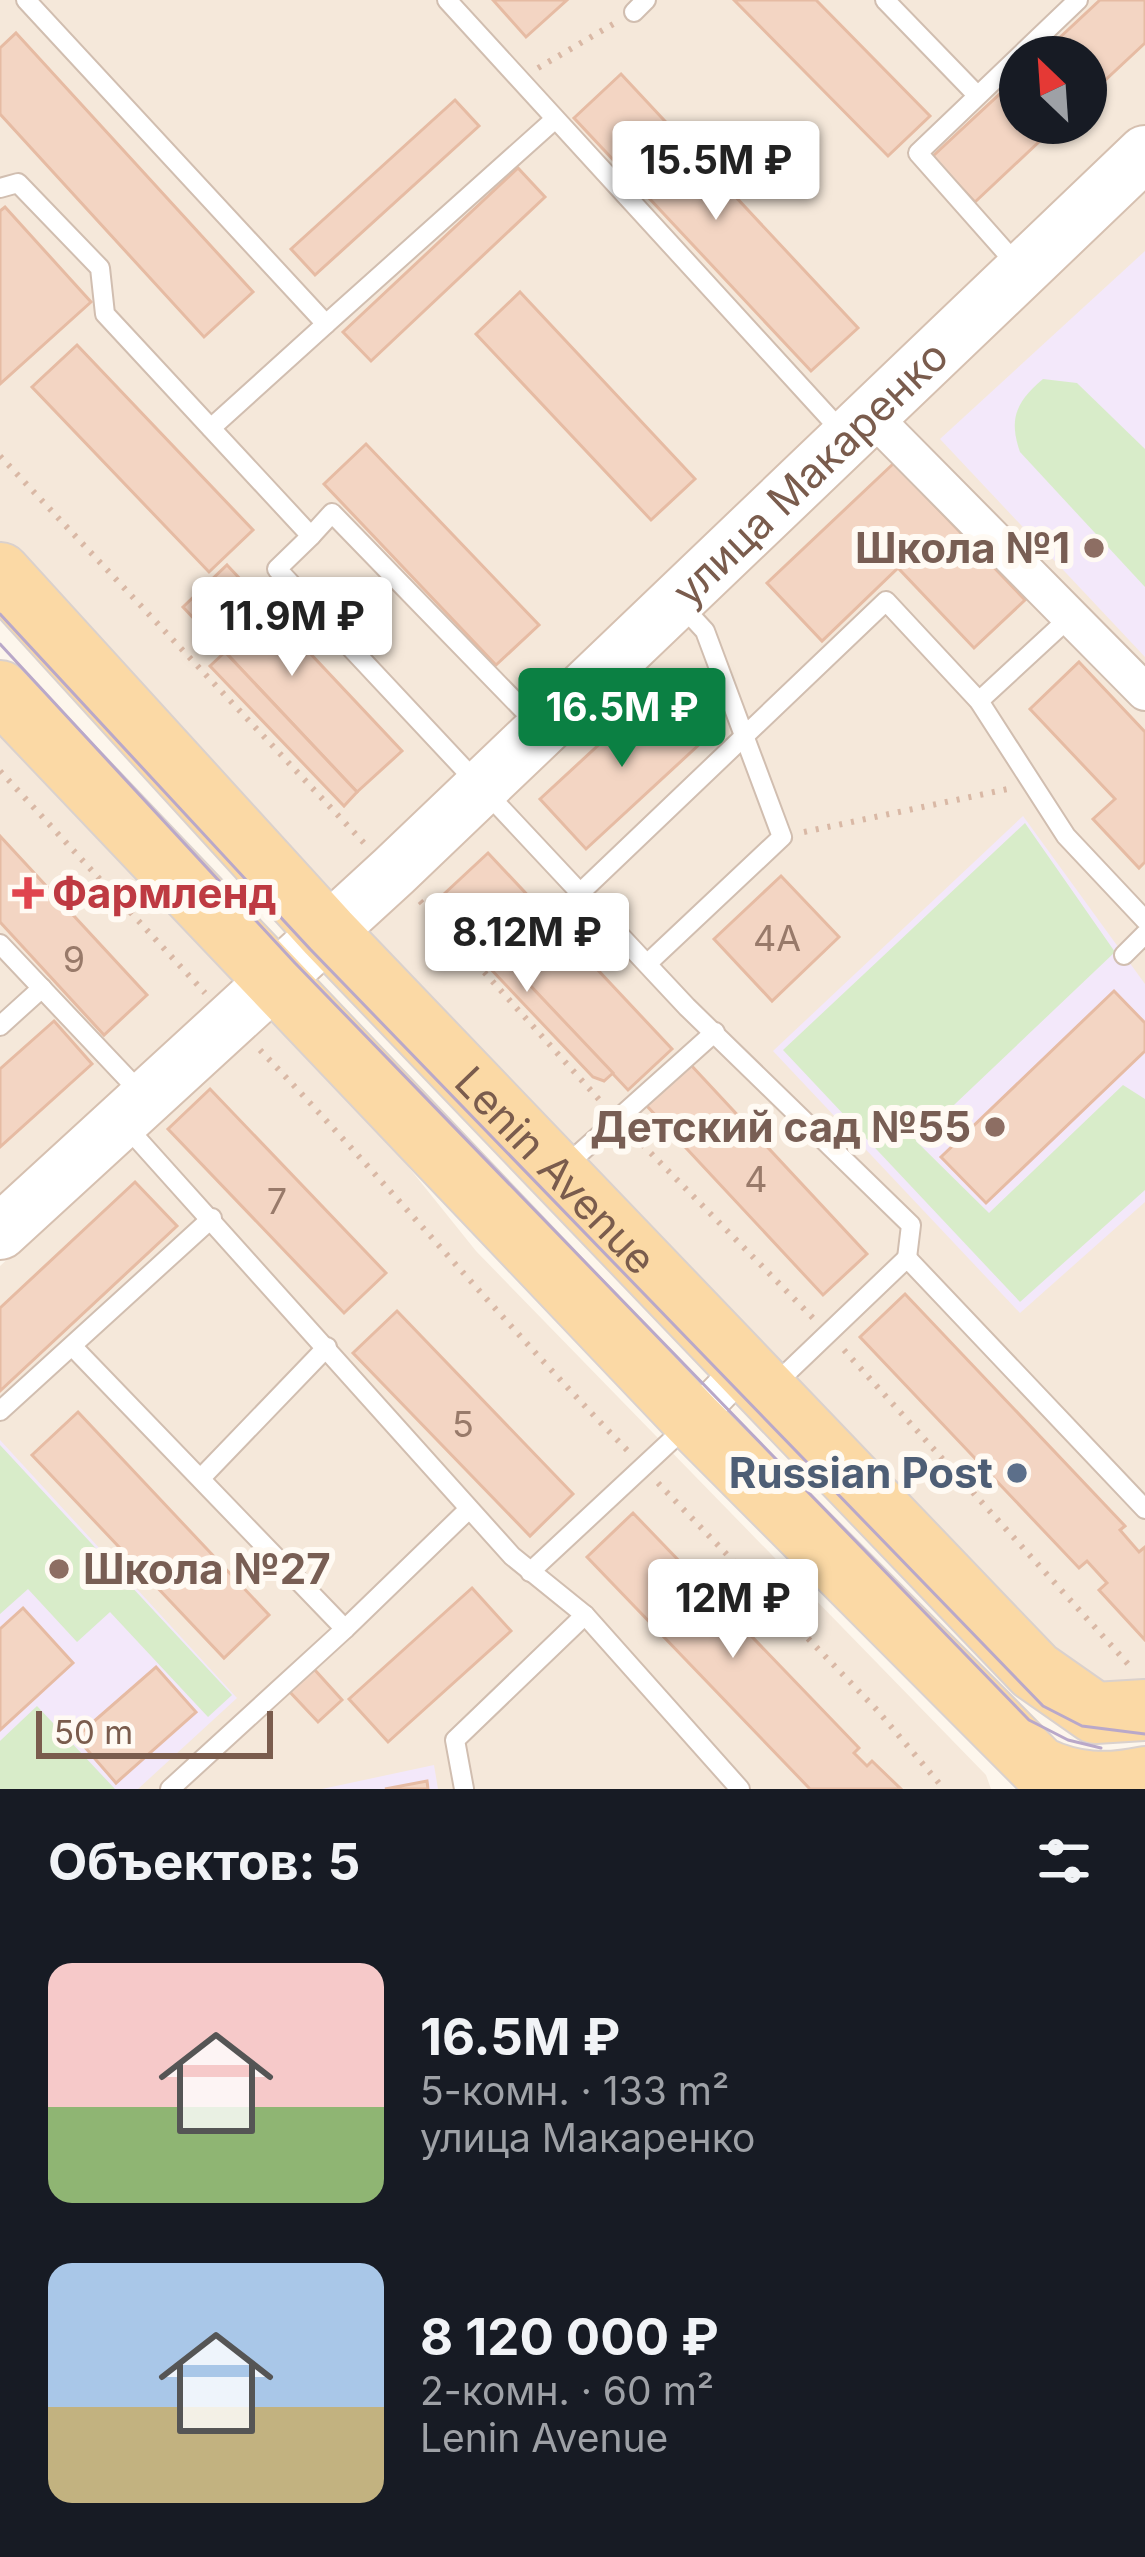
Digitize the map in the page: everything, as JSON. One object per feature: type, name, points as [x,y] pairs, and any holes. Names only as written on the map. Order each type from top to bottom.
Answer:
[{"type":"main road","name":"Lenin Avenue","points":[[0,573],[328,933],[1035,1672],[1126,1700]]},
{"type":"main road","name":"Lenin Avenue","points":[[0,691],[252,1001],[508,1226],[706,1432],[1039,1767],[1063,1785]]},
{"type":"main road","points":[[1063,1785],[1145,1777]]},
{"type":"street","name":"улица Макаренко","points":[[0,1232],[328,933],[406,886],[482,785],[1145,153]]},
{"type":"street","points":[[859,426],[1145,692]]},
{"type":"street","points":[[508,1226],[557,1172]]},
{"type":"street","points":[[706,1432],[756,1379]]},
{"type":"street","points":[[1063,1785],[1126,1700]]},
{"type":"lane","points":[[26,0],[326,324]]},
{"type":"lane","points":[[447,0],[554,120],[859,426]]},
{"type":"lane","points":[[885,0],[975,93]]},
{"type":"lane","points":[[1022,271],[918,153],[975,93],[1078,0]]},
{"type":"lane","points":[[211,428],[554,120]]},
{"type":"lane","points":[[0,188],[18,183],[100,268],[105,314],[311,536]]},
{"type":"lane","points":[[541,728],[332,513],[277,569],[715,1033],[911,1225],[907,1258],[829,1334],[756,1379]]},
{"type":"lane","points":[[648,962],[782,837],[705,631],[676,600]]},
{"type":"lane","points":[[581,892],[886,601],[979,701],[1066,836],[1145,920]]},
{"type":"lane","points":[[979,701],[1070,618]]},
{"type":"lane","points":[[1124,955],[1145,934]]},
{"type":"lane","points":[[0,944],[42,988],[212,1218],[469,1509],[530,1572],[585,1615],[740,1789]]},
{"type":"lane","points":[[0,1026],[42,988]]},
{"type":"lane","points":[[557,1172],[715,1033]]},
{"type":"lane","points":[[0,1411],[212,1218]]},
{"type":"lane","points":[[907,1258],[1145,1509]]},
{"type":"lane","points":[[73,1347],[345,1629]]},
{"type":"lane","points":[[201,1478],[327,1347]]},
{"type":"lane","points":[[530,1572],[643,1466],[706,1432]]},
{"type":"lane","points":[[170,1789],[469,1509]]},
{"type":"lane","points":[[464,1789],[455,1740],[585,1615]]},
{"type":"path","points":[[518,80],[640,6]]},
{"type":"path","points":[[0,456],[406,886],[617,1119],[829,1334],[1126,1700]]},
{"type":"path","points":[[0,771],[252,1001],[362,1156],[520,1340],[877,1710],[944,1789]]},
{"type":"path","points":[[782,837],[1032,784]]},
{"type":"shaded area","points":[[0,0],[1145,0],[1145,135],[344,892],[326,889],[0,542]]},
{"type":"shaded area","points":[[1145,182],[1145,1693],[1098,1682],[1032,1647],[368,929]]},
{"type":"shaded area","name":"Школа №1","points":[[1145,251],[1145,657],[940,439]]},
{"type":"shaded area","points":[[0,722],[237,976],[0,1199]]},
{"type":"shaded area","name":"Детский сад №55","points":[[1023,816],[1145,984],[1145,1202],[1020,1313],[773,1051]]},
{"type":"shaded area","points":[[269,1022],[281,1022],[301,1033],[476,1251],[986,1775],[991,1789],[0,1789],[0,1266]]},
{"type":"shaded area","name":"Школа №27","points":[[0,1440],[237,1698],[138,1789],[0,1789]]},
{"type":"shaded area","points":[[434,1765],[438,1789],[322,1789]]},
{"type":"green space","points":[[1043,379],[1077,383],[1145,449],[1145,587],[1020,452],[1017,411]]},
{"type":"green space","name":"Детский сад №55","points":[[1025,823],[1115,952],[916,1141],[989,1213],[1123,1085],[1145,1099],[1145,1190],[1020,1302],[783,1050]]},
{"type":"green space","points":[[0,1445],[232,1695],[208,1717],[110,1612],[77,1642],[28,1589],[0,1614]]},
{"type":"green space","points":[[37,1706],[115,1789],[0,1789],[0,1741]]},
{"type":"building","points":[[493,0],[567,0],[526,37]]},
{"type":"building","points":[[734,0],[816,0],[930,116],[888,156]]},
{"type":"building","points":[[1100,0],[1145,0],[1145,43],[1107,78],[1107,36],[1061,36]]},
{"type":"building","points":[[16,33],[253,292],[204,337],[0,114],[0,48]]},
{"type":"building","points":[[621,74],[858,328],[811,371],[574,118]]},
{"type":"building","points":[[999,95],[999,144],[1037,144],[975,202],[932,157]]},
{"type":"building","points":[[455,100],[479,126],[315,275],[291,249]]},
{"type":"building","points":[[518,168],[545,197],[371,361],[343,332]]},
{"type":"building","points":[[5,207],[91,302],[0,384],[0,211]]},
{"type":"building","points":[[520,292],[695,479],[651,520],[476,334]]},
{"type":"building","points":[[77,345],[253,530],[209,572],[32,387]]},
{"type":"building","points":[[366,444],[539,625],[496,665],[324,484]]},
{"type":"building","points":[[894,463],[1025,600],[974,648],[898,568],[822,641],[767,583]]},
{"type":"building","points":[[227,565],[402,751],[357,792],[183,607]]},
{"type":"building","points":[[225,652],[357,792],[344,806],[210,666]]},
{"type":"building","points":[[1079,662],[1145,732],[1145,862],[1139,868],[1093,819],[1115,799],[1030,709]]},
{"type":"building","points":[[657,691],[703,741],[586,849],[540,799]]},
{"type":"building","points":[[0,836],[147,995],[104,1035],[0,922]]},
{"type":"building","points":[[488,853],[672,1049],[628,1090],[444,894]]},
{"type":"building","points":[[781,876],[839,937],[772,1001],[714,939]]},
{"type":"building","points":[[455,906],[613,1073],[604,1081],[593,1077],[448,924],[446,915]]},
{"type":"building","points":[[1114,991],[1145,1023],[1145,1051],[986,1203],[941,1157]]},
{"type":"building","points":[[54,1021],[92,1064],[0,1147],[0,1069]]},
{"type":"building","points":[[690,1064],[867,1254],[823,1295],[646,1105]]},
{"type":"building","points":[[210,1089],[386,1273],[344,1313],[168,1129]]},
{"type":"building","points":[[135,1182],[177,1226],[0,1391],[0,1308]]},
{"type":"building","points":[[905,1294],[1125,1526],[1120,1530],[1139,1552],[1145,1547],[1145,1640],[1099,1590],[1107,1583],[1087,1561],[1079,1568],[860,1337]]},
{"type":"building","points":[[397,1311],[573,1494],[530,1536],[353,1353]]},
{"type":"building","points":[[78,1412],[269,1615],[224,1658],[32,1455]]},
{"type":"building","points":[[633,1513],[859,1748],[854,1753],[867,1766],[872,1761],[901,1789],[810,1789],[587,1557]]},
{"type":"building","points":[[472,1588],[511,1631],[388,1742],[349,1699]]},
{"type":"building","points":[[23,1608],[73,1663],[0,1730],[0,1629]]},
{"type":"building","points":[[156,1667],[196,1712],[116,1783],[76,1737]]},
{"type":"building","points":[[314,1669],[342,1700],[318,1722],[289,1691]]},
{"type":"building","points":[[427,1781],[428,1789],[385,1789]]},
{"type":"tram line","points":[[0,614],[310,949],[1043,1706],[1082,1726],[1145,1734]]},
{"type":"tram line","points":[[0,644],[295,963],[1029,1720],[1068,1740],[1101,1748]]},
{"type":"place","name":"Школа №1","points":[[1094,548]]},
{"type":"place","name":"Фармленд","points":[[28,893]]},
{"type":"place","name":"Детский сад №55","points":[[995,1127]]},
{"type":"place","name":"Russian Post","points":[[1017,1473]]},
{"type":"place","name":"Школа №27","points":[[59,1569]]}]
